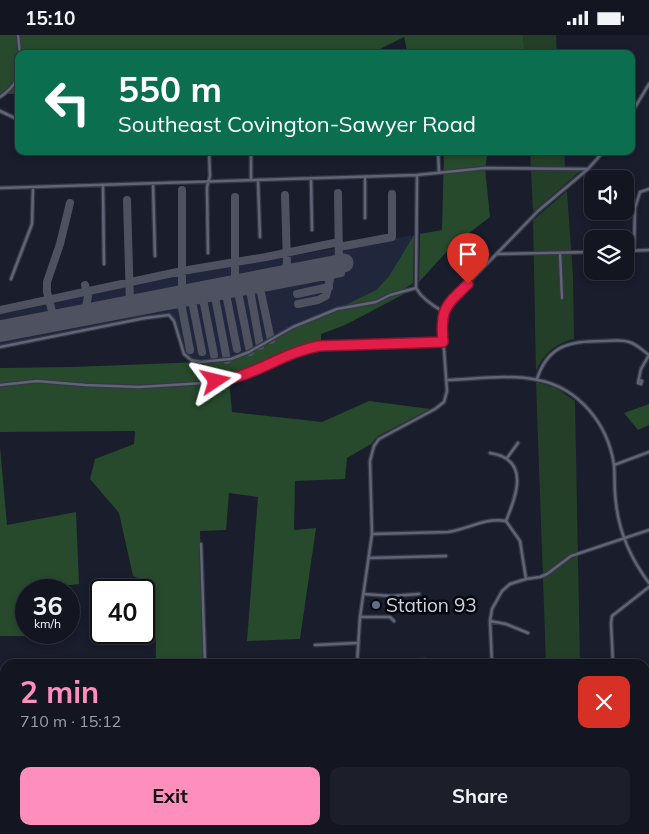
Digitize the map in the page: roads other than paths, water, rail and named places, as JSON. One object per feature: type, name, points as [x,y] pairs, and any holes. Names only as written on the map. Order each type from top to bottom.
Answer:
[{"type":"street","points":[[18,35],[20,50]]},
{"type":"street","points":[[0,97],[15,84]]},
{"type":"street","points":[[635,108],[649,85]]},
{"type":"street","points":[[0,111],[15,119]]},
{"type":"street","points":[[208,253],[209,155]]},
{"type":"street","points":[[251,155],[252,180]]},
{"type":"street","points":[[438,155],[439,172]]},
{"type":"street","points":[[357,659],[360,617],[372,534],[370,461],[374,446],[379,439],[442,404],[446,396],[446,380],[442,322],[444,312],[449,303],[538,211],[588,169],[600,155]]},
{"type":"street","points":[[0,188],[417,175],[485,168],[588,169]]},
{"type":"street","points":[[417,175],[416,288],[420,295],[444,312]]},
{"type":"street","points":[[365,177],[365,218]]},
{"type":"street","points":[[311,178],[312,230]]},
{"type":"street","points":[[258,180],[260,237]]},
{"type":"street","points":[[153,183],[155,255]]},
{"type":"street","points":[[103,185],[104,264]]},
{"type":"street","points":[[11,279],[32,224],[33,187]]},
{"type":"street","points":[[649,189],[640,192],[635,208],[634,251],[649,250]]},
{"type":"street","points":[[498,254],[584,252]]},
{"type":"street","points":[[560,253],[562,298]]},
{"type":"street","points":[[0,347],[145,318],[169,315],[174,321],[184,354],[191,360],[201,362],[231,359],[249,353],[294,327],[337,309],[376,302],[390,295],[416,288]]},
{"type":"street","points":[[537,379],[545,362],[557,350],[572,343],[627,341],[649,355],[641,369],[640,380]]},
{"type":"street","points":[[0,385],[37,381],[139,387],[204,383],[235,379],[304,349],[319,346],[443,342]]},
{"type":"street","points":[[446,380],[512,377],[537,379],[555,385],[572,394],[588,408],[602,427],[607,438],[614,465],[616,502],[624,539],[641,572],[649,583]]},
{"type":"street","points":[[506,458],[518,443]]},
{"type":"street","points":[[614,465],[649,451]]},
{"type":"street","points":[[490,453],[499,454],[506,458],[514,467],[518,484],[506,521]]},
{"type":"street","points":[[372,534],[460,531],[487,520],[506,521],[520,541],[526,579]]},
{"type":"street","points":[[492,659],[490,621],[492,609],[502,591],[510,585],[547,574],[571,556],[649,530]]},
{"type":"street","points":[[201,544],[205,659]]},
{"type":"street","points":[[369,558],[446,556]]},
{"type":"street","points":[[613,659],[610,623],[612,616],[649,587]]},
{"type":"street","points":[[364,594],[391,596],[419,594]]},
{"type":"street","points":[[360,617],[386,617],[394,621]]},
{"type":"street","points":[[490,621],[506,624],[528,633]]},
{"type":"street","points":[[315,645],[358,643]]},
{"type":"place","name":"Station 93","points":[[376,605]]}]
